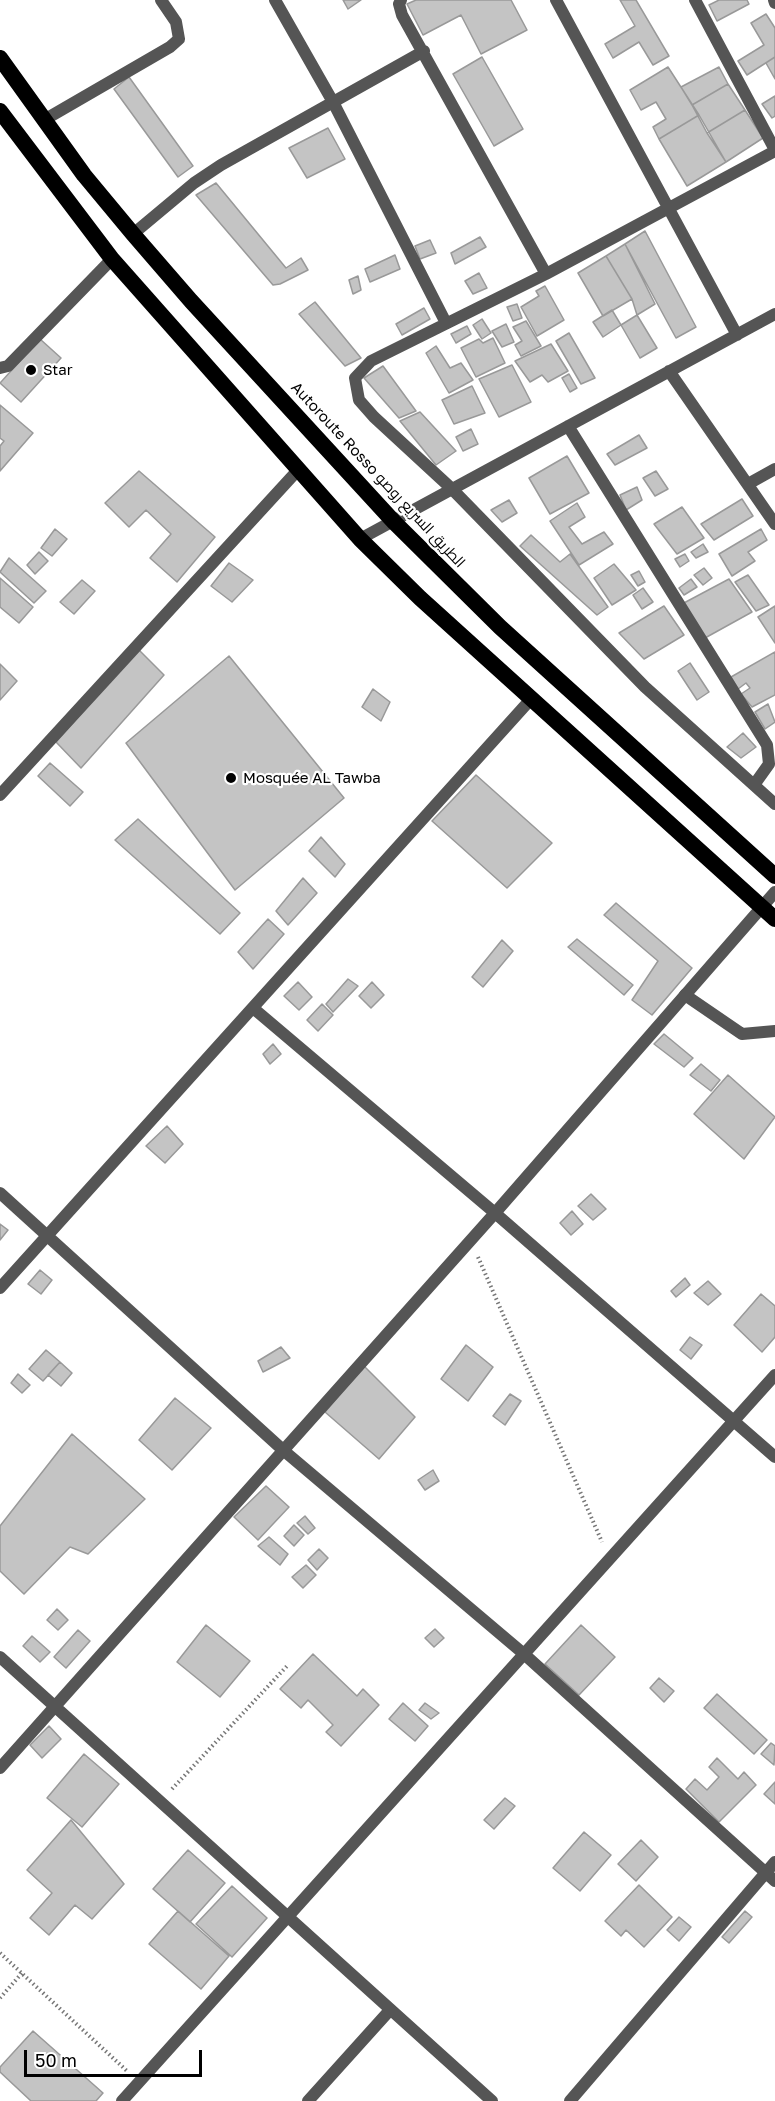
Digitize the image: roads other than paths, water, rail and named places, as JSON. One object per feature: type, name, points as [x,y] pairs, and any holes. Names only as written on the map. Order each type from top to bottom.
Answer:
[{"type":"highway","name":"Autoroute Rosso الطريق السريع روصو","points":[[0,58],[44,120],[133,234],[191,301],[394,522],[500,627],[775,876]]},
{"type":"highway","points":[[0,111],[112,259],[360,539],[531,699],[775,919]]},
{"type":"street","points":[[44,120],[170,47],[179,39],[176,22],[161,0]]},
{"type":"street","points":[[276,0],[333,102],[446,323]]},
{"type":"street","points":[[401,0],[399,4],[402,15],[546,274]]},
{"type":"street","points":[[556,0],[737,335]]},
{"type":"street","points":[[694,0],[775,151],[546,274],[371,361],[355,378],[355,390],[359,400],[374,417],[452,489],[645,687],[775,804]]},
{"type":"street","points":[[133,234],[194,183],[221,165],[424,51]]},
{"type":"street","points":[[0,368],[8,366],[112,259]]},
{"type":"street","points":[[360,539],[775,314]]},
{"type":"street","points":[[669,371],[775,524]]},
{"type":"street","points":[[568,426],[767,745],[769,764],[754,785]]},
{"type":"street","points":[[748,484],[775,469]]},
{"type":"street","points":[[2,788],[298,470]]},
{"type":"street","points":[[0,1288],[531,699]]},
{"type":"street","points":[[0,1767],[57,1707],[495,1213],[775,892]]},
{"type":"street","points":[[685,995],[742,1034],[775,1031]]},
{"type":"street","points":[[253,1008],[495,1213],[775,1457]]},
{"type":"street","points":[[0,1193],[283,1450],[524,1654],[775,1881]]},
{"type":"street","points":[[122,2101],[775,1375]]},
{"type":"street","points":[[0,1657],[492,2101]]},
{"type":"street","points":[[570,2101],[775,1862]]},
{"type":"street","points":[[308,2101],[390,2010]]},
{"type":"place","name":"Star","points":[[31,370]]},
{"type":"place","name":"Mosquée AL Tawba","points":[[231,778]]}]
